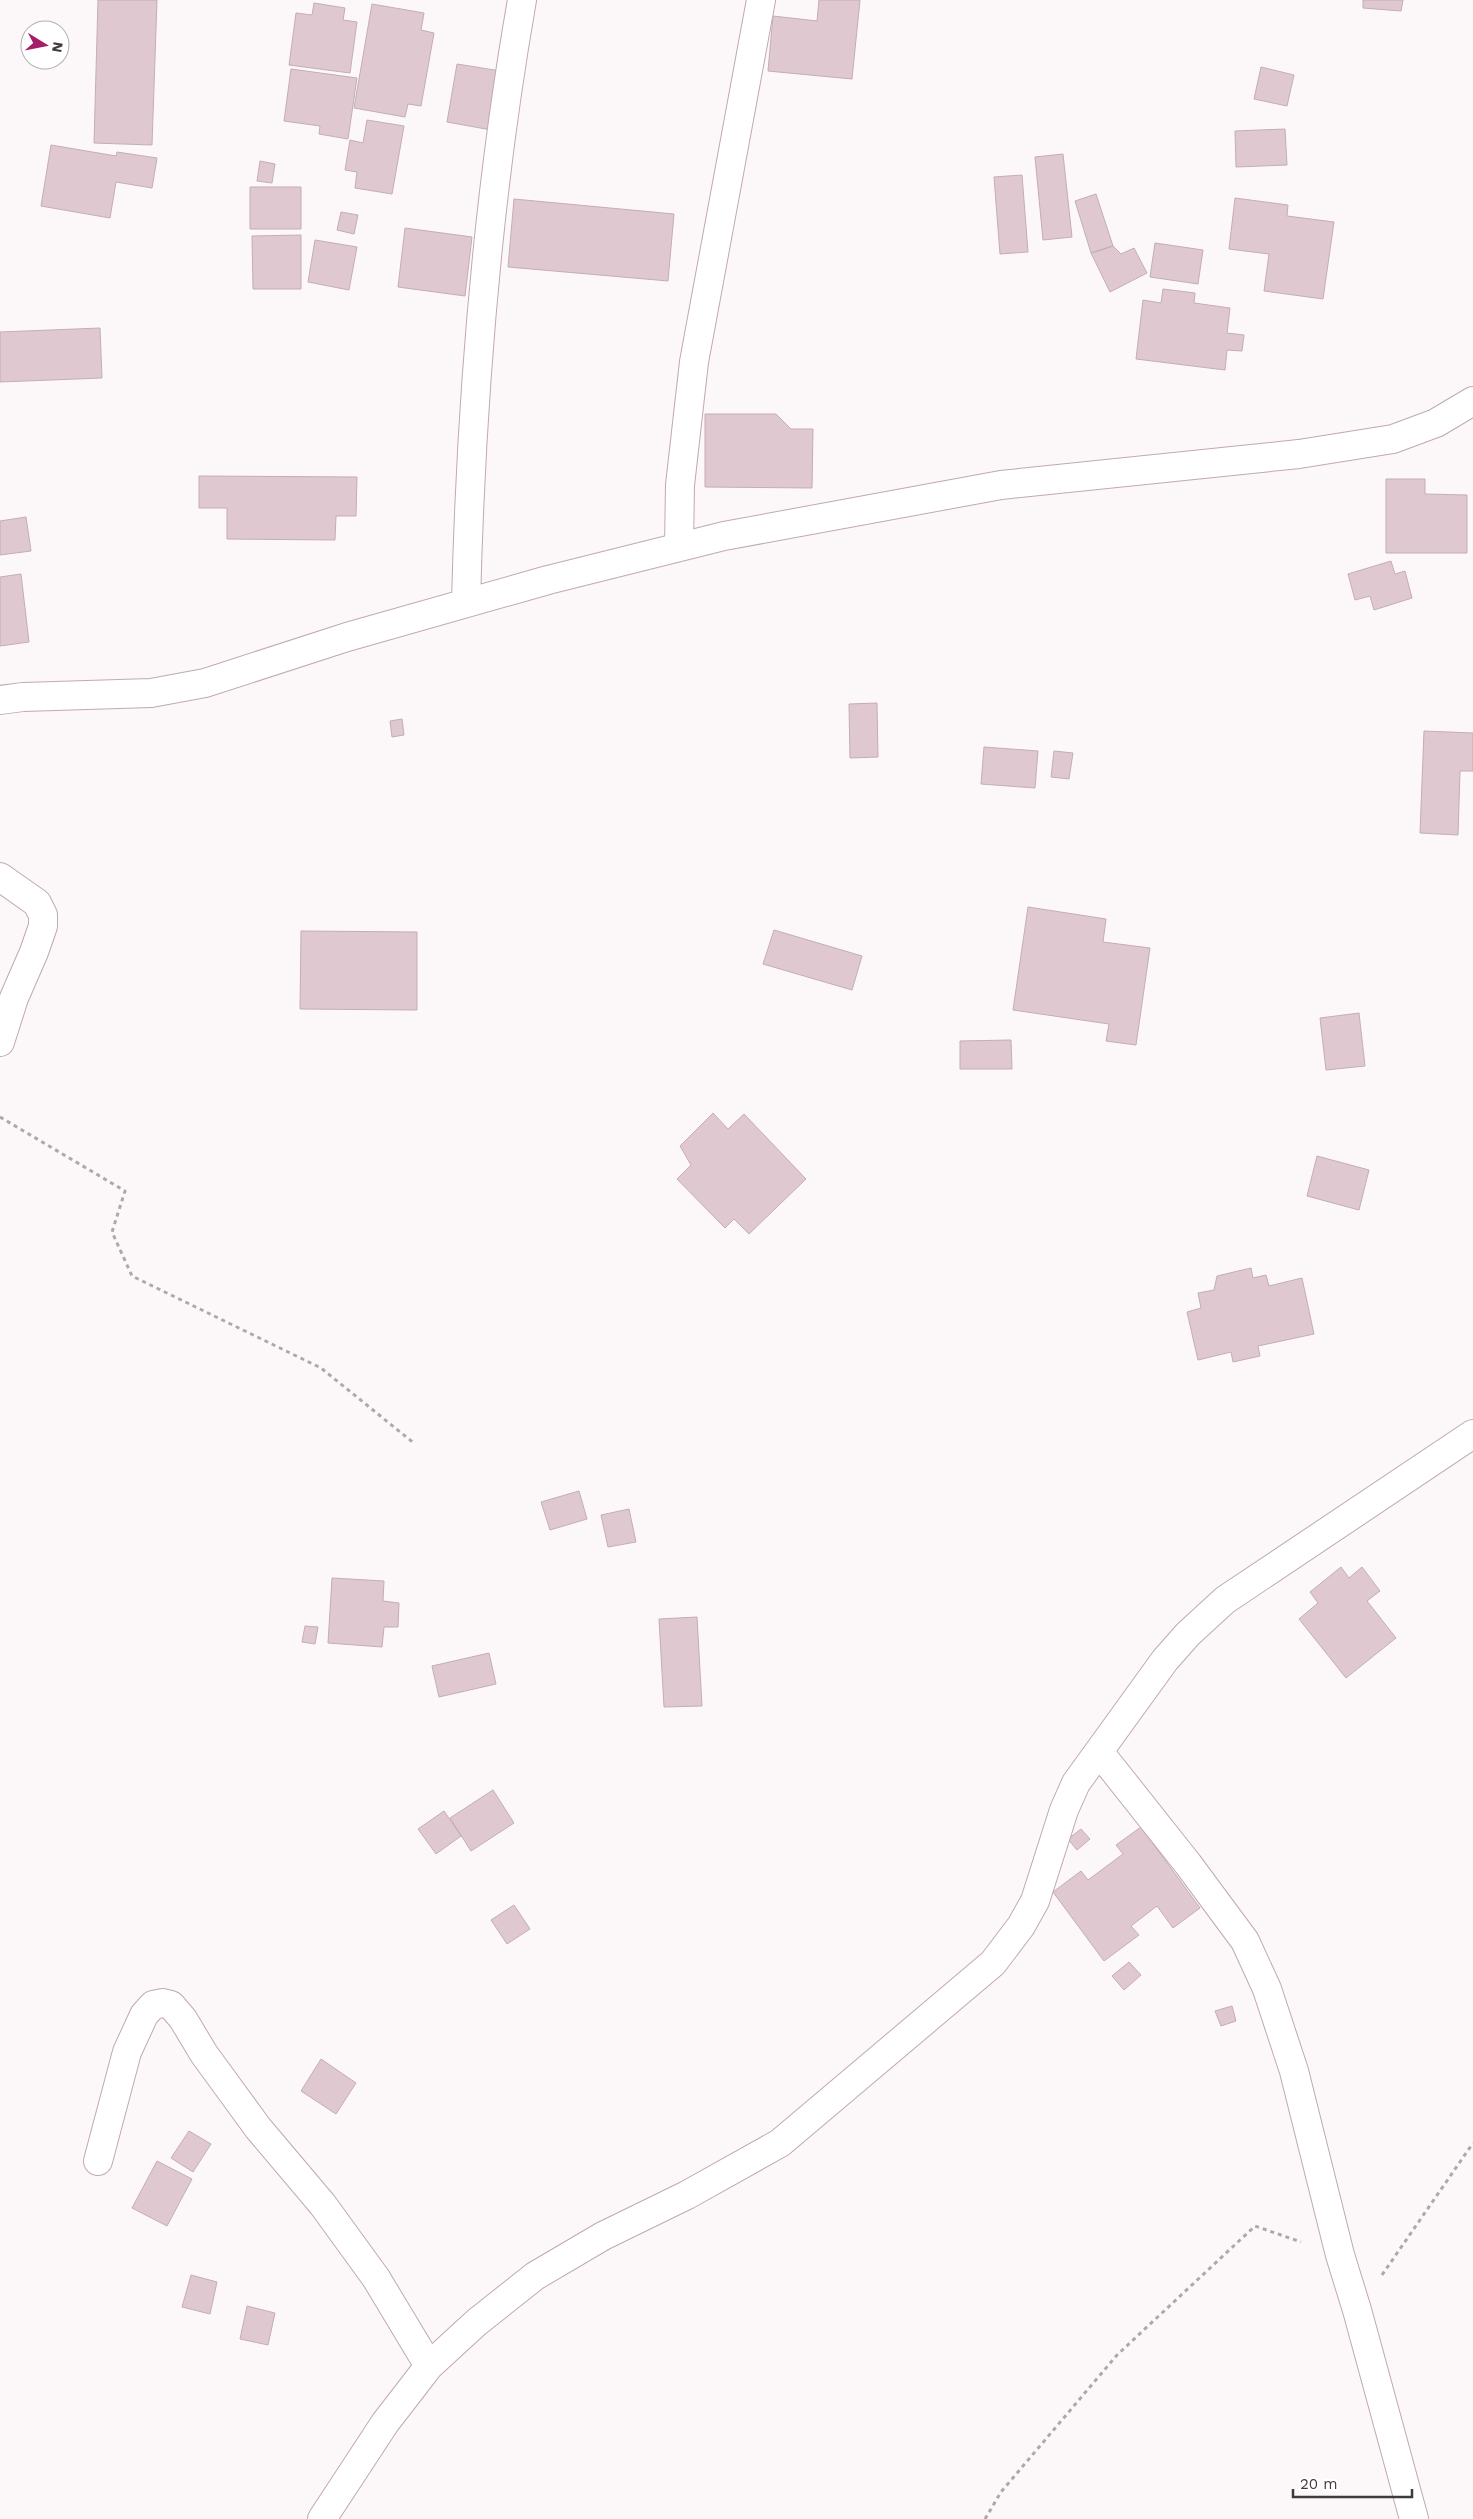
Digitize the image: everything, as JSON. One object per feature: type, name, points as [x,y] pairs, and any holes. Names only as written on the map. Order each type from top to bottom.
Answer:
[{"type":"street","points":[[466,603],[469,487],[484,277],[522,0]]},
{"type":"street","points":[[679,547],[680,485],[694,362],[761,0]]},
{"type":"street","points":[[0,700],[24,697],[150,694],[205,683],[347,637],[466,603],[679,547],[858,510],[1001,485],[1299,454],[1393,439],[1436,424],[1473,401]]},
{"type":"street","points":[[0,877],[37,903],[43,915],[40,935],[14,998],[0,1042]]},
{"type":"street","points":[[322,2519],[385,2423],[429,2366],[477,2322],[535,2276],[603,2236],[687,2195],[780,2142],[993,1962],[1021,1926],[1035,1901],[1067,1803],[1076,1783],[1100,1753],[1165,1660],[1188,1634],[1225,1600],[1473,1434]]},
{"type":"street","points":[[1100,1753],[1188,1864],[1245,1941],[1267,1990],[1294,2071],[1340,2255],[1357,2310],[1414,2519]]},
{"type":"street","points":[[98,2161],[127,2052],[144,2015],[153,2005],[163,2003],[171,2005],[183,2019],[204,2054],[258,2128],[323,2205],[371,2271],[429,2366]]},
{"type":"path","points":[[0,1117],[125,1191],[112,1232],[132,1276],[321,1368],[415,1444]]},
{"type":"path","points":[[1357,2310],[1473,2144]]},
{"type":"path","points":[[985,2519],[1001,2492],[1117,2355],[1255,2226],[1340,2255]]},
{"type":"building","points":[[98,0],[157,0],[152,145],[94,143]]},
{"type":"building","points":[[819,0],[860,0],[852,79],[768,71],[773,16],[817,21]]},
{"type":"building","points":[[1363,0],[1403,0],[1401,11],[1363,8]]},
{"type":"building","points":[[314,3],[345,8],[343,20],[357,22],[350,73],[289,65],[296,13],[312,15]]},
{"type":"building","points":[[372,4],[424,13],[421,30],[434,33],[421,106],[408,104],[405,117],[354,108]]},
{"type":"building","points":[[457,64],[507,72],[497,131],[447,122]]},
{"type":"building","points":[[1261,67],[1294,75],[1287,106],[1254,99]]},
{"type":"building","points":[[291,69],[357,78],[348,139],[319,134],[320,126],[284,121]]},
{"type":"building","points":[[367,120],[404,126],[392,194],[355,188],[357,172],[345,170],[350,140],[363,143]]},
{"type":"building","points":[[1285,129],[1287,165],[1236,167],[1235,131]]},
{"type":"building","points":[[51,145],[116,156],[117,152],[157,158],[152,188],[116,182],[110,218],[41,206]]},
{"type":"building","points":[[1063,154],[1072,237],[1043,240],[1035,157]]},
{"type":"building","points":[[260,161],[275,164],[272,183],[257,181]]},
{"type":"building","points":[[1022,175],[1028,252],[1000,254],[994,177]]},
{"type":"building","points":[[250,187],[301,187],[301,229],[250,229]]},
{"type":"building","points":[[1096,194],[1113,246],[1091,253],[1075,201]]},
{"type":"building","points":[[1235,198],[1288,205],[1287,216],[1334,222],[1323,299],[1264,291],[1269,254],[1229,249]]},
{"type":"building","points":[[514,199],[674,214],[668,281],[508,267]]},
{"type":"building","points":[[341,212],[358,215],[354,234],[337,230]]},
{"type":"building","points":[[405,228],[472,237],[465,296],[398,287]]},
{"type":"building","points":[[301,235],[301,289],[253,289],[252,236]]},
{"type":"building","points":[[315,240],[357,247],[349,290],[308,282]]},
{"type":"building","points":[[1155,243],[1203,250],[1198,284],[1150,277]]},
{"type":"building","points":[[1113,246],[1121,254],[1134,248],[1147,273],[1110,292],[1091,253]]},
{"type":"building","points":[[1163,289],[1195,293],[1194,303],[1230,308],[1227,333],[1244,335],[1242,351],[1227,350],[1225,370],[1136,359],[1143,300],[1161,303]]},
{"type":"building","points":[[100,328],[102,378],[0,382],[0,332]]},
{"type":"building","points":[[705,414],[776,414],[791,429],[813,429],[812,488],[705,487]]},
{"type":"building","points":[[199,476],[357,477],[356,516],[336,516],[335,540],[227,539],[227,508],[199,508]]},
{"type":"building","points":[[1386,479],[1425,479],[1425,494],[1467,495],[1467,553],[1386,553]]},
{"type":"building","points":[[26,517],[31,551],[0,555],[0,521]]},
{"type":"building","points":[[1391,561],[1395,574],[1405,571],[1412,598],[1374,610],[1370,596],[1355,600],[1348,574]]},
{"type":"building","points":[[21,574],[29,642],[0,646],[0,577]]},
{"type":"building","points":[[877,703],[878,757],[850,758],[849,704]]},
{"type":"building","points":[[402,719],[404,735],[392,737],[390,721]]},
{"type":"building","points":[[1424,731],[1473,733],[1473,771],[1460,771],[1458,835],[1420,833]]},
{"type":"building","points":[[984,747],[1038,751],[1035,788],[981,784]]},
{"type":"building","points":[[1054,751],[1073,753],[1069,779],[1051,777]]},
{"type":"building","points":[[1028,907],[1106,919],[1103,942],[1150,948],[1136,1045],[1106,1041],[1109,1024],[1013,1010]]},
{"type":"building","points":[[774,930],[862,956],[852,990],[763,964]]},
{"type":"building","points":[[301,931],[417,932],[417,1010],[300,1009]]},
{"type":"building","points":[[1359,1013],[1365,1066],[1326,1070],[1320,1018]]},
{"type":"building","points":[[1011,1040],[1012,1069],[960,1069],[960,1041]]},
{"type":"building","points":[[713,1113],[728,1129],[744,1114],[806,1179],[749,1234],[734,1219],[725,1228],[677,1179],[691,1165],[680,1146]]},
{"type":"building","points":[[1317,1156],[1369,1170],[1359,1210],[1307,1196]]},
{"type":"building","points":[[1251,1268],[1253,1278],[1266,1275],[1269,1286],[1302,1278],[1314,1334],[1258,1346],[1260,1356],[1233,1362],[1231,1352],[1198,1360],[1187,1312],[1201,1308],[1198,1293],[1214,1290],[1217,1276]]},
{"type":"building","points":[[579,1491],[587,1519],[550,1530],[541,1502]]},
{"type":"building","points":[[629,1509],[636,1542],[608,1547],[601,1515]]},
{"type":"building","points":[[1341,1567],[1349,1578],[1362,1567],[1380,1591],[1367,1601],[1396,1638],[1346,1678],[1299,1619],[1318,1603],[1310,1592]]},
{"type":"building","points":[[332,1578],[384,1581],[383,1601],[399,1603],[398,1627],[384,1627],[382,1647],[328,1643]]},
{"type":"building","points":[[697,1617],[702,1706],[664,1707],[659,1619]]},
{"type":"building","points":[[305,1626],[318,1627],[315,1644],[302,1642]]},
{"type":"building","points":[[489,1653],[496,1684],[439,1697],[432,1666]]},
{"type":"building","points":[[493,1790],[514,1823],[471,1851],[450,1818]]},
{"type":"building","points":[[444,1811],[461,1836],[436,1854],[418,1829]]},
{"type":"building","points":[[1141,1827],[1200,1908],[1173,1928],[1157,1906],[1131,1926],[1139,1935],[1104,1961],[1053,1892],[1081,1871],[1088,1880],[1123,1854],[1116,1845]]},
{"type":"building","points":[[1081,1829],[1090,1839],[1077,1850],[1068,1839]]},
{"type":"building","points":[[514,1905],[530,1929],[507,1944],[491,1920]]},
{"type":"building","points":[[1129,1962],[1141,1975],[1124,1990],[1112,1976]]},
{"type":"building","points":[[1232,2006],[1236,2021],[1221,2026],[1215,2011]]},
{"type":"building","points":[[321,2059],[356,2083],[336,2114],[301,2091]]},
{"type":"building","points":[[189,2131],[211,2144],[193,2172],[171,2158]]},
{"type":"building","points":[[157,2161],[192,2179],[167,2226],[132,2208]]},
{"type":"building","points":[[191,2275],[217,2282],[210,2314],[182,2307]]},
{"type":"building","points":[[247,2306],[275,2313],[268,2345],[240,2339]]}]
